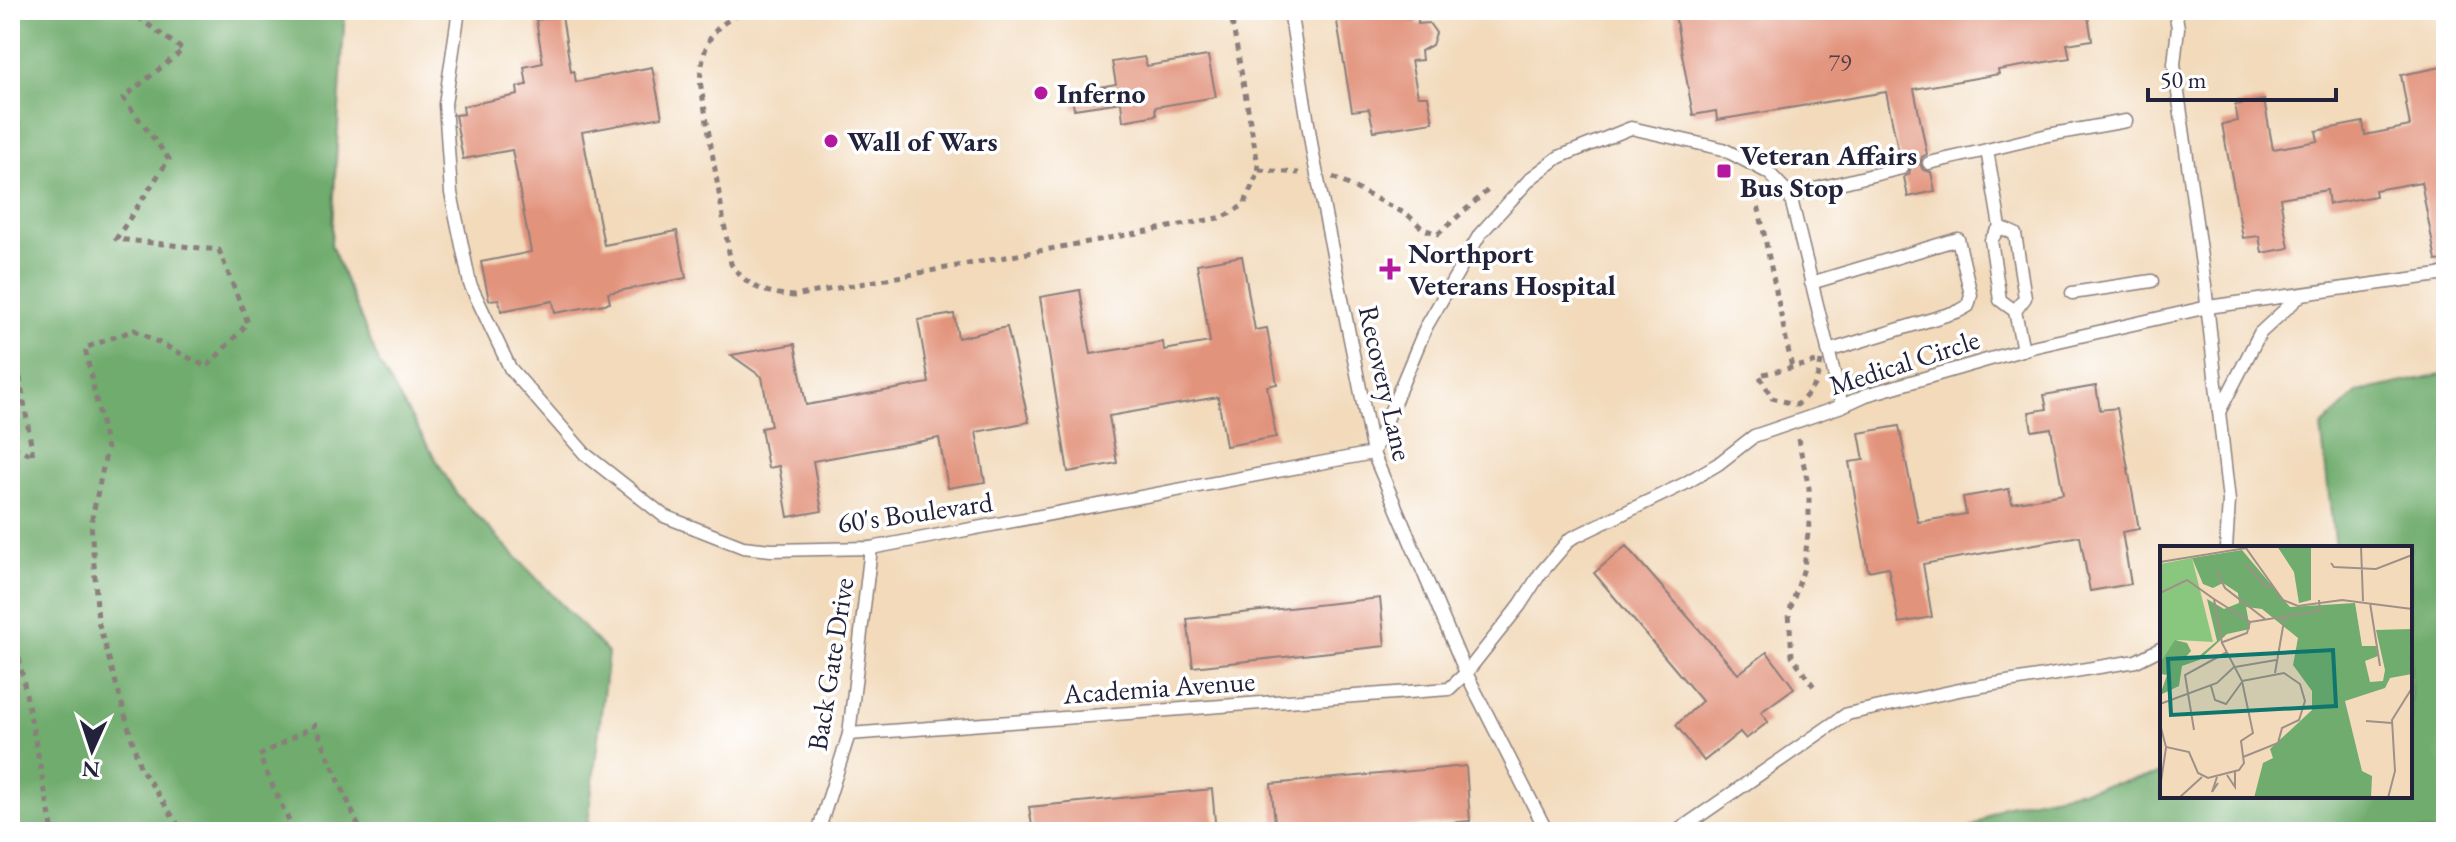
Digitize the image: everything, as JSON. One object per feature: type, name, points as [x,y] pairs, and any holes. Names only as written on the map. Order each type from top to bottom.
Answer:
[{"type":"lane","name":"60's Boulevard","points":[[459,10],[445,104],[451,193],[470,284],[510,368],[585,454],[664,516],[743,547],[771,550],[871,548],[1373,453]]},
{"type":"lane","name":"Recovery Lane","points":[[1290,10],[1317,175],[1373,453],[1466,673],[1547,832]]},
{"type":"lane","points":[[2175,10],[2178,28],[2174,64],[2208,307],[2229,501],[2226,546]]},
{"type":"lane","points":[[1929,163],[2048,135],[2126,121]]},
{"type":"lane","points":[[1373,453],[1426,327],[1480,234],[1531,178],[1559,157],[1631,128],[1723,149],[1769,173],[1790,195],[1842,406]]},
{"type":"lane","points":[[1987,150],[2000,227],[1991,240],[2000,300],[2015,311],[2023,350]]},
{"type":"lane","points":[[1790,195],[1902,168]]},
{"type":"lane","points":[[2000,227],[2015,234],[2025,298],[2015,311]]},
{"type":"lane","points":[[1811,283],[1958,239],[1971,295],[1968,306],[1828,351]]},
{"type":"lane","name":"Medical Circle","points":[[1466,673],[1570,539],[1684,484],[1718,464],[1754,436],[1866,395],[2023,350],[2208,307],[2446,272]]},
{"type":"lane","points":[[2072,293],[2152,281]]},
{"type":"lane","points":[[2219,412],[2260,333],[2302,294]]},
{"type":"lane","name":"Back Gate Drive","points":[[818,832],[849,734],[871,548]]},
{"type":"lane","points":[[1676,832],[1847,714],[1964,689],[2136,661],[2160,649]]},
{"type":"lane","name":"Academia Avenue","points":[[849,734],[1449,689],[1466,673]]},
{"type":"path","points":[[128,10],[183,50],[123,98],[169,159],[116,239],[219,250],[248,323],[207,367],[134,330],[85,348],[107,449],[91,523],[98,621],[140,767],[183,832]]},
{"type":"path","points":[[750,10],[732,17],[715,31],[703,52],[700,81],[731,264],[742,280],[771,293],[794,296],[1224,217],[1244,205],[1259,170],[1230,10]]},
{"type":"path","points":[[10,85],[19,129],[10,146]]},
{"type":"path","points":[[1259,170],[1337,177],[1408,215],[1423,229],[1438,234],[1488,190]]},
{"type":"path","points":[[1756,195],[1792,368]]},
{"type":"path","points":[[10,318],[33,456],[10,445]]},
{"type":"path","points":[[1821,361],[1819,379],[1797,405],[1772,398],[1759,375],[1792,368],[1821,361]]},
{"type":"path","points":[[1798,439],[1809,488],[1809,524],[1804,568],[1789,613],[1792,656],[1817,691]]},
{"type":"path","points":[[10,623],[53,832]]},
{"type":"path","points":[[294,832],[259,756],[315,725],[361,832]]},
{"type":"green space","points":[[10,10],[345,10],[331,245],[380,365],[457,495],[608,653],[587,832],[10,832]]},
{"type":"green space","points":[[2446,373],[2446,832],[2230,832],[2235,825],[2214,832],[1966,832],[2003,806],[2160,774],[2160,798],[2412,798],[2412,546],[2335,546],[2321,427],[2358,392]]},
{"type":"building","points":[[1335,10],[1403,10],[1405,18],[1418,18],[1418,24],[1429,23],[1436,33],[1432,45],[1421,51],[1422,60],[1411,61],[1418,96],[1428,96],[1433,122],[1374,131],[1369,109],[1352,111]]},
{"type":"building","points":[[1674,10],[2087,10],[2092,40],[2067,44],[2070,58],[1914,89],[1927,154],[1920,164],[1923,170],[1931,172],[1935,191],[1908,197],[1904,177],[1911,167],[1908,161],[1900,159],[1886,92],[1717,120],[1716,111],[1693,115]]},
{"type":"building","points":[[562,16],[571,72],[574,71],[576,82],[652,67],[662,117],[582,132],[604,245],[677,231],[686,278],[608,293],[610,303],[555,313],[553,301],[501,311],[499,299],[489,300],[481,262],[531,252],[512,150],[463,159],[455,115],[464,114],[463,106],[518,95],[517,87],[527,85],[524,67],[543,63],[536,20]]},
{"type":"building","points":[[1208,56],[1216,97],[1155,107],[1156,115],[1123,121],[1121,102],[1074,109],[1071,92],[1116,84],[1112,62],[1144,57],[1147,66]]},
{"type":"building","points":[[2442,67],[2446,91],[2446,260],[2436,261],[2421,182],[2375,190],[2376,196],[2329,204],[2327,190],[2280,198],[2289,248],[2262,253],[2259,236],[2243,238],[2222,124],[2238,121],[2235,105],[2264,100],[2273,149],[2318,141],[2316,131],[2363,122],[2365,135],[2410,126],[2401,75]]},
{"type":"building","points":[[1242,256],[1255,330],[1267,328],[1277,384],[1267,386],[1276,437],[1226,446],[1218,397],[1109,416],[1117,463],[1068,472],[1040,297],[1080,290],[1091,354],[1163,342],[1164,350],[1210,342],[1197,264]]},
{"type":"building","points":[[954,314],[958,338],[1007,327],[1029,422],[976,432],[985,482],[948,488],[939,438],[813,461],[822,511],[788,517],[779,466],[768,468],[761,428],[771,426],[762,377],[731,355],[795,344],[806,405],[929,383],[918,320]]},
{"type":"building","points":[[2096,386],[2100,410],[2117,408],[2139,529],[2122,532],[2131,584],[2090,591],[2080,536],[1923,564],[1932,617],[1899,623],[1888,567],[1868,571],[1849,462],[1864,460],[1859,433],[1899,426],[1918,522],[1966,514],[1963,497],[2009,489],[2012,503],[2063,494],[2051,428],[2032,431],[2029,412],[2047,409],[2044,395]]},
{"type":"building","points":[[1626,546],[1738,674],[1767,652],[1794,688],[1761,712],[1768,722],[1746,739],[1740,732],[1704,761],[1676,725],[1702,701],[1594,573]]},
{"type":"building","points":[[1380,598],[1385,646],[1193,667],[1187,619]]},
{"type":"building","points":[[1466,766],[1470,821],[1355,832],[1276,832],[1271,784]]},
{"type":"building","points":[[1212,789],[1216,832],[1033,832],[1029,807]]},
{"type":"place","name":"Inferno","points":[[1041,93]]},
{"type":"place","name":"Wall of Wars","points":[[831,141]]},
{"type":"place","name":"Veteran Affairs Bus Stop","points":[[1724,171]]},
{"type":"place","name":"Northport Veterans Hospital","points":[[1390,269]]}]
